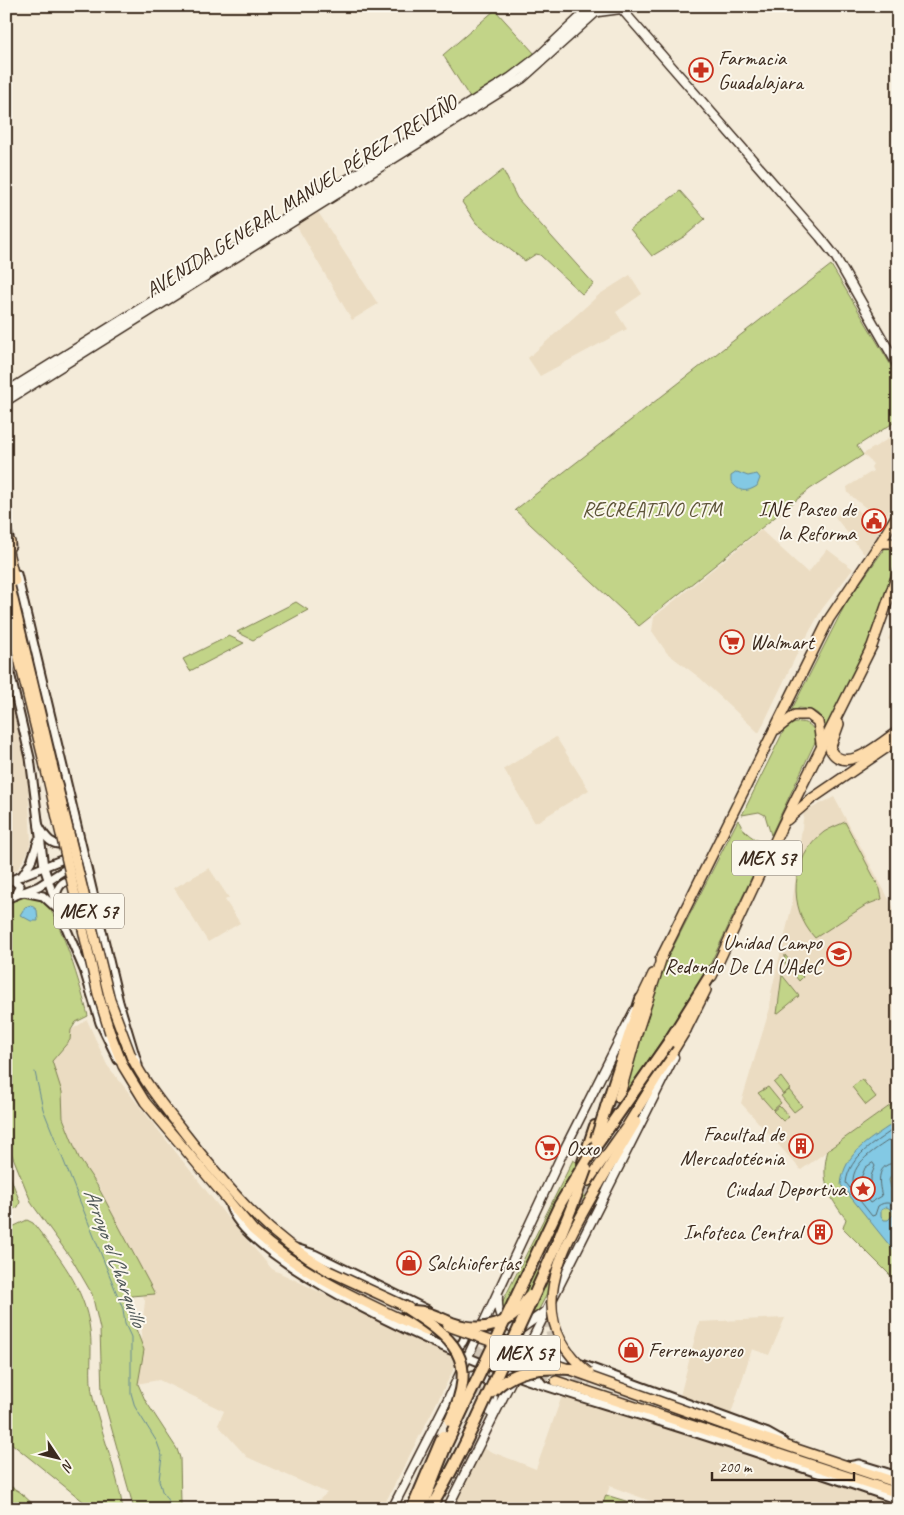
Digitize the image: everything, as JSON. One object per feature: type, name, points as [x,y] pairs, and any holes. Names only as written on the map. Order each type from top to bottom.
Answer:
[{"type":"highway","name":"MEX 57","points":[[423,1509],[447,1443],[568,1190],[668,1043],[714,971]]},
{"type":"highway","name":"MEX 57","points":[[430,1509],[461,1453],[570,1214],[641,999]]},
{"type":"highway","points":[[414,1311],[426,1312],[453,1323],[473,1327],[494,1325],[514,1316],[531,1290],[562,1224],[603,1110]]},
{"type":"highway","points":[[403,1306],[446,1336],[456,1348],[462,1371],[459,1400],[412,1509]]},
{"type":"highway","points":[[423,1509],[452,1464],[483,1405],[497,1387],[519,1373],[533,1369],[572,1369]]},
{"type":"main road","name":"AVENIDA GENERAL MANUEL PÉREZ TREVIÑO","points":[[6,392],[510,78],[594,9],[603,6]]},
{"type":"main road","points":[[594,9],[620,7],[825,244],[835,256],[898,366]]},
{"type":"main road","name":"AVENIDA GENERAL MANUEL PÉREZ TREVIÑO","points":[[6,401],[517,82],[532,71],[594,9]]},
{"type":"main road","points":[[773,732],[829,619],[896,520]]},
{"type":"main road","points":[[10,542],[9,555],[33,659],[30,672]]},
{"type":"main road","points":[[880,543],[891,543],[898,546]]},
{"type":"main road","name":"MEX 57","points":[[6,570],[16,649],[110,1000],[131,1056],[161,1104],[230,1190],[259,1221],[291,1247],[329,1271],[456,1329],[593,1376],[725,1425],[898,1484]]},
{"type":"main road","points":[[822,745],[872,646],[898,572]]},
{"type":"main road","name":"MEX 57","points":[[6,605],[14,633],[30,672],[48,765],[98,994],[123,1066],[145,1102],[229,1203],[265,1240],[291,1261],[318,1277],[426,1331]]},
{"type":"main road","points":[[841,708],[840,721],[830,745],[833,754],[842,760],[855,759],[898,731]]},
{"type":"main road","points":[[773,732],[795,715],[809,715],[818,722],[822,745]]},
{"type":"main road","name":"MEX 57","points":[[641,999],[773,732]]},
{"type":"main road","points":[[783,824],[810,800],[898,740]]},
{"type":"main road","name":"MEX 57","points":[[714,971],[822,745]]},
{"type":"main road","points":[[619,1098],[638,1030],[663,954]]},
{"type":"main road","points":[[447,1509],[664,1076],[714,971]]},
{"type":"main road","points":[[392,1509],[449,1398],[564,1150],[641,999]]},
{"type":"main road","points":[[588,1181],[627,1126],[686,1030]]},
{"type":"main road","points":[[593,1376],[570,1355],[562,1344],[553,1320],[551,1302],[554,1280],[564,1250],[598,1186],[664,1076]]},
{"type":"main road","points":[[498,1292],[498,1314],[501,1319],[516,1328],[522,1328],[530,1324],[549,1307]]},
{"type":"main road","points":[[449,1398],[460,1383],[467,1378],[473,1376],[487,1381],[494,1393],[488,1425]]},
{"type":"main road","name":"MEX 57","points":[[557,1381],[898,1493]]},
{"type":"main road","points":[[589,1386],[637,1402],[653,1412]]},
{"type":"street","points":[[6,526],[83,855],[119,1002],[137,1057],[139,1071]]},
{"type":"street","points":[[6,656],[30,758],[44,867],[58,908],[73,940],[109,1045],[123,1066]]},
{"type":"street","points":[[38,823],[47,839],[53,844],[62,844],[71,836],[74,818]]},
{"type":"street","points":[[21,876],[31,862],[39,838]]},
{"type":"street","points":[[9,881],[44,867],[83,855]]},
{"type":"street","points":[[6,900],[48,880],[83,855]]},
{"type":"street","points":[[58,908],[58,887],[70,880],[82,883],[95,904]]},
{"type":"street","points":[[9,881],[20,886],[15,896]]},
{"type":"street","points":[[24,892],[42,896],[58,908]]},
{"type":"street","points":[[229,1203],[232,1214],[240,1223],[297,1272],[449,1350],[542,1384],[898,1500]]},
{"type":"street","points":[[291,1247],[314,1254],[459,1326],[553,1354],[768,1432],[800,1450]]},
{"type":"street","points":[[449,1350],[460,1346],[464,1341],[464,1333],[459,1326]]},
{"type":"street","points":[[542,1384],[535,1374],[535,1364],[545,1356],[553,1354]]},
{"type":"street","points":[[847,1466],[859,1464],[898,1476]]},
{"type":"shaded area","points":[[318,212],[378,304],[352,320],[296,225]]},
{"type":"shaded area","points":[[630,275],[642,294],[616,312],[627,329],[540,376],[528,358],[600,294]]},
{"type":"shaded area","points":[[898,433],[898,494],[872,545],[864,554],[835,517],[853,504],[864,517],[867,509],[848,493],[847,487],[873,471],[871,467],[873,464],[863,454]]},
{"type":"shaded area","name":"Walmart","points":[[761,530],[808,573],[827,549],[853,569],[822,609],[796,656],[759,733],[700,678],[667,653],[652,631],[654,617]]},
{"type":"shaded area","points":[[898,619],[898,646],[888,639]]},
{"type":"shaded area","points":[[6,676],[27,766],[31,841],[27,854],[17,870],[6,874]]},
{"type":"shaded area","points":[[556,737],[589,790],[535,823],[504,769]]},
{"type":"shaded area","name":"Unidad Campo Redondo De LA UAdeC","points":[[834,797],[898,916],[898,1100],[801,1170],[741,1103],[770,1008],[771,993],[792,905],[804,812]]},
{"type":"shaded area","points":[[209,868],[229,898],[225,900],[240,923],[208,942],[174,888]]},
{"type":"shaded area","points":[[87,1020],[107,1065],[227,1217],[272,1269],[459,1359],[382,1509],[308,1509],[327,1493],[247,1457],[218,1425],[224,1411],[159,1380],[136,1384],[145,1301],[99,1186],[79,1164],[65,1124],[48,1059],[70,1040],[71,1030]]},
{"type":"shaded area","points":[[785,1318],[769,1355],[752,1349],[731,1414],[680,1396],[699,1322]]},
{"type":"shaded area","points":[[563,1393],[789,1468],[898,1506],[898,1509],[654,1509],[653,1502],[610,1486],[601,1509],[452,1509],[482,1448],[536,1469]]},
{"type":"green space","points":[[495,10],[535,54],[521,67],[470,98],[443,55]]},
{"type":"green space","points":[[503,170],[517,198],[594,284],[582,294],[540,255],[536,254],[525,261],[476,223],[462,202]]},
{"type":"green space","points":[[680,191],[705,219],[685,236],[652,256],[630,229]]},
{"type":"green space","name":"RECREATIVO CTM","points":[[831,265],[898,377],[898,420],[857,446],[863,455],[810,489],[639,626],[515,510]]},
{"type":"green space","points":[[892,546],[898,552],[872,635],[826,728],[823,719],[817,713],[809,710],[799,708],[789,715],[846,603],[885,548]]},
{"type":"green space","points":[[296,602],[308,610],[253,640],[237,632]]},
{"type":"green space","points":[[229,636],[244,643],[190,671],[183,659]]},
{"type":"green space","points":[[800,722],[812,727],[817,738],[771,835],[765,815],[759,812],[742,815],[786,726]]},
{"type":"green space","points":[[738,820],[747,833],[767,845],[704,977],[618,1106],[639,1031],[658,977]]},
{"type":"green space","points":[[845,822],[880,889],[882,899],[866,905],[815,938],[806,926],[800,912],[796,884],[799,869],[804,855],[813,843],[824,832]]},
{"type":"green space","points":[[29,895],[43,900],[50,908],[70,954],[88,1016],[76,1022],[71,1030],[70,1040],[52,1061],[62,1092],[63,1118],[79,1158],[97,1185],[155,1294],[131,1296],[136,1329],[144,1350],[138,1384],[145,1400],[177,1449],[180,1458],[181,1504],[183,1509],[134,1509],[102,1394],[100,1329],[92,1294],[73,1261],[32,1204],[6,1140],[6,903]]},
{"type":"green space","points":[[785,955],[803,977],[799,981],[784,962]]},
{"type":"green space","points":[[782,975],[799,996],[777,1014]]},
{"type":"green space","points":[[781,1077],[790,1089],[783,1094],[774,1083]]},
{"type":"green space","points":[[862,1079],[876,1097],[866,1105],[852,1087]]},
{"type":"green space","points":[[768,1087],[781,1103],[773,1110],[758,1093]]},
{"type":"green space","points":[[789,1090],[802,1106],[794,1112],[781,1096]]},
{"type":"green space","name":"Ciudad Deportiva","points":[[898,1100],[898,1283],[843,1228],[846,1219],[830,1195],[825,1179],[825,1170],[828,1150]]},
{"type":"green space","points":[[779,1106],[789,1117],[783,1121],[773,1111]]},
{"type":"green space","points":[[573,1160],[590,1170],[535,1261],[540,1265],[601,1167],[604,1168],[559,1247],[570,1250],[536,1315],[521,1324],[517,1324],[509,1319],[501,1309],[503,1301]]},
{"type":"green space","points":[[6,1166],[20,1202],[18,1207],[6,1213]]},
{"type":"green space","points":[[27,1220],[33,1223],[61,1260],[76,1286],[87,1314],[90,1330],[93,1398],[117,1481],[123,1509],[89,1506],[6,1439],[6,1230]]},
{"type":"green space","points":[[6,1484],[20,1492],[38,1509],[6,1509]]},
{"type":"green space","points":[[606,1495],[642,1506],[642,1509],[601,1509]]},
{"type":"water","points":[[737,472],[748,476],[757,474],[760,478],[757,486],[749,490],[742,490],[736,487],[731,481],[731,476]]},
{"type":"water","points":[[31,905],[37,910],[38,921],[31,921],[20,915],[25,907]]},
{"type":"water","points":[[898,1120],[898,1175],[891,1176],[889,1180],[891,1188],[898,1191],[898,1256],[841,1185],[843,1173],[853,1155],[869,1140]],"holes":[[[887,1207],[893,1211],[893,1215],[888,1220],[884,1220],[881,1216],[881,1210]]]},
{"type":"waterway","name":"Arroyo el Charquillo","points":[[35,1072],[43,1109],[123,1309],[125,1324],[131,1337],[131,1393],[135,1407],[157,1442],[162,1456],[159,1480],[162,1491],[173,1509]]},
{"type":"tunnel","points":[[581,1208],[596,1175],[619,1098]]},
{"type":"tunnel","points":[[534,1269],[563,1219]]},
{"type":"tunnel","points":[[548,1305],[550,1330],[556,1352],[569,1371],[589,1386]]},
{"type":"tunnel","points":[[426,1331],[556,1381]]},
{"type":"tunnel","points":[[473,1395],[480,1384],[489,1377],[510,1371],[533,1374],[556,1381]]},
{"type":"place","name":"Farmacia Guadalajara","points":[[701,70]]},
{"type":"place","name":"INE Paseo de la Reforma","points":[[874,521]]},
{"type":"place","name":"Walmart","points":[[732,642]]},
{"type":"place","name":"Unidad Campo Redondo De LA UAdeC","points":[[839,954]]},
{"type":"place","name":"Facultad de Mercadotécnia","points":[[801,1146]]},
{"type":"place","name":"Oxxo","points":[[548,1148]]},
{"type":"place","name":"Ciudad Deportiva","points":[[863,1189]]},
{"type":"place","name":"Infoteca Central","points":[[820,1232]]},
{"type":"place","name":"Salchiofertas","points":[[409,1263]]},
{"type":"place","name":"Ferremayoreo","points":[[631,1350]]}]
